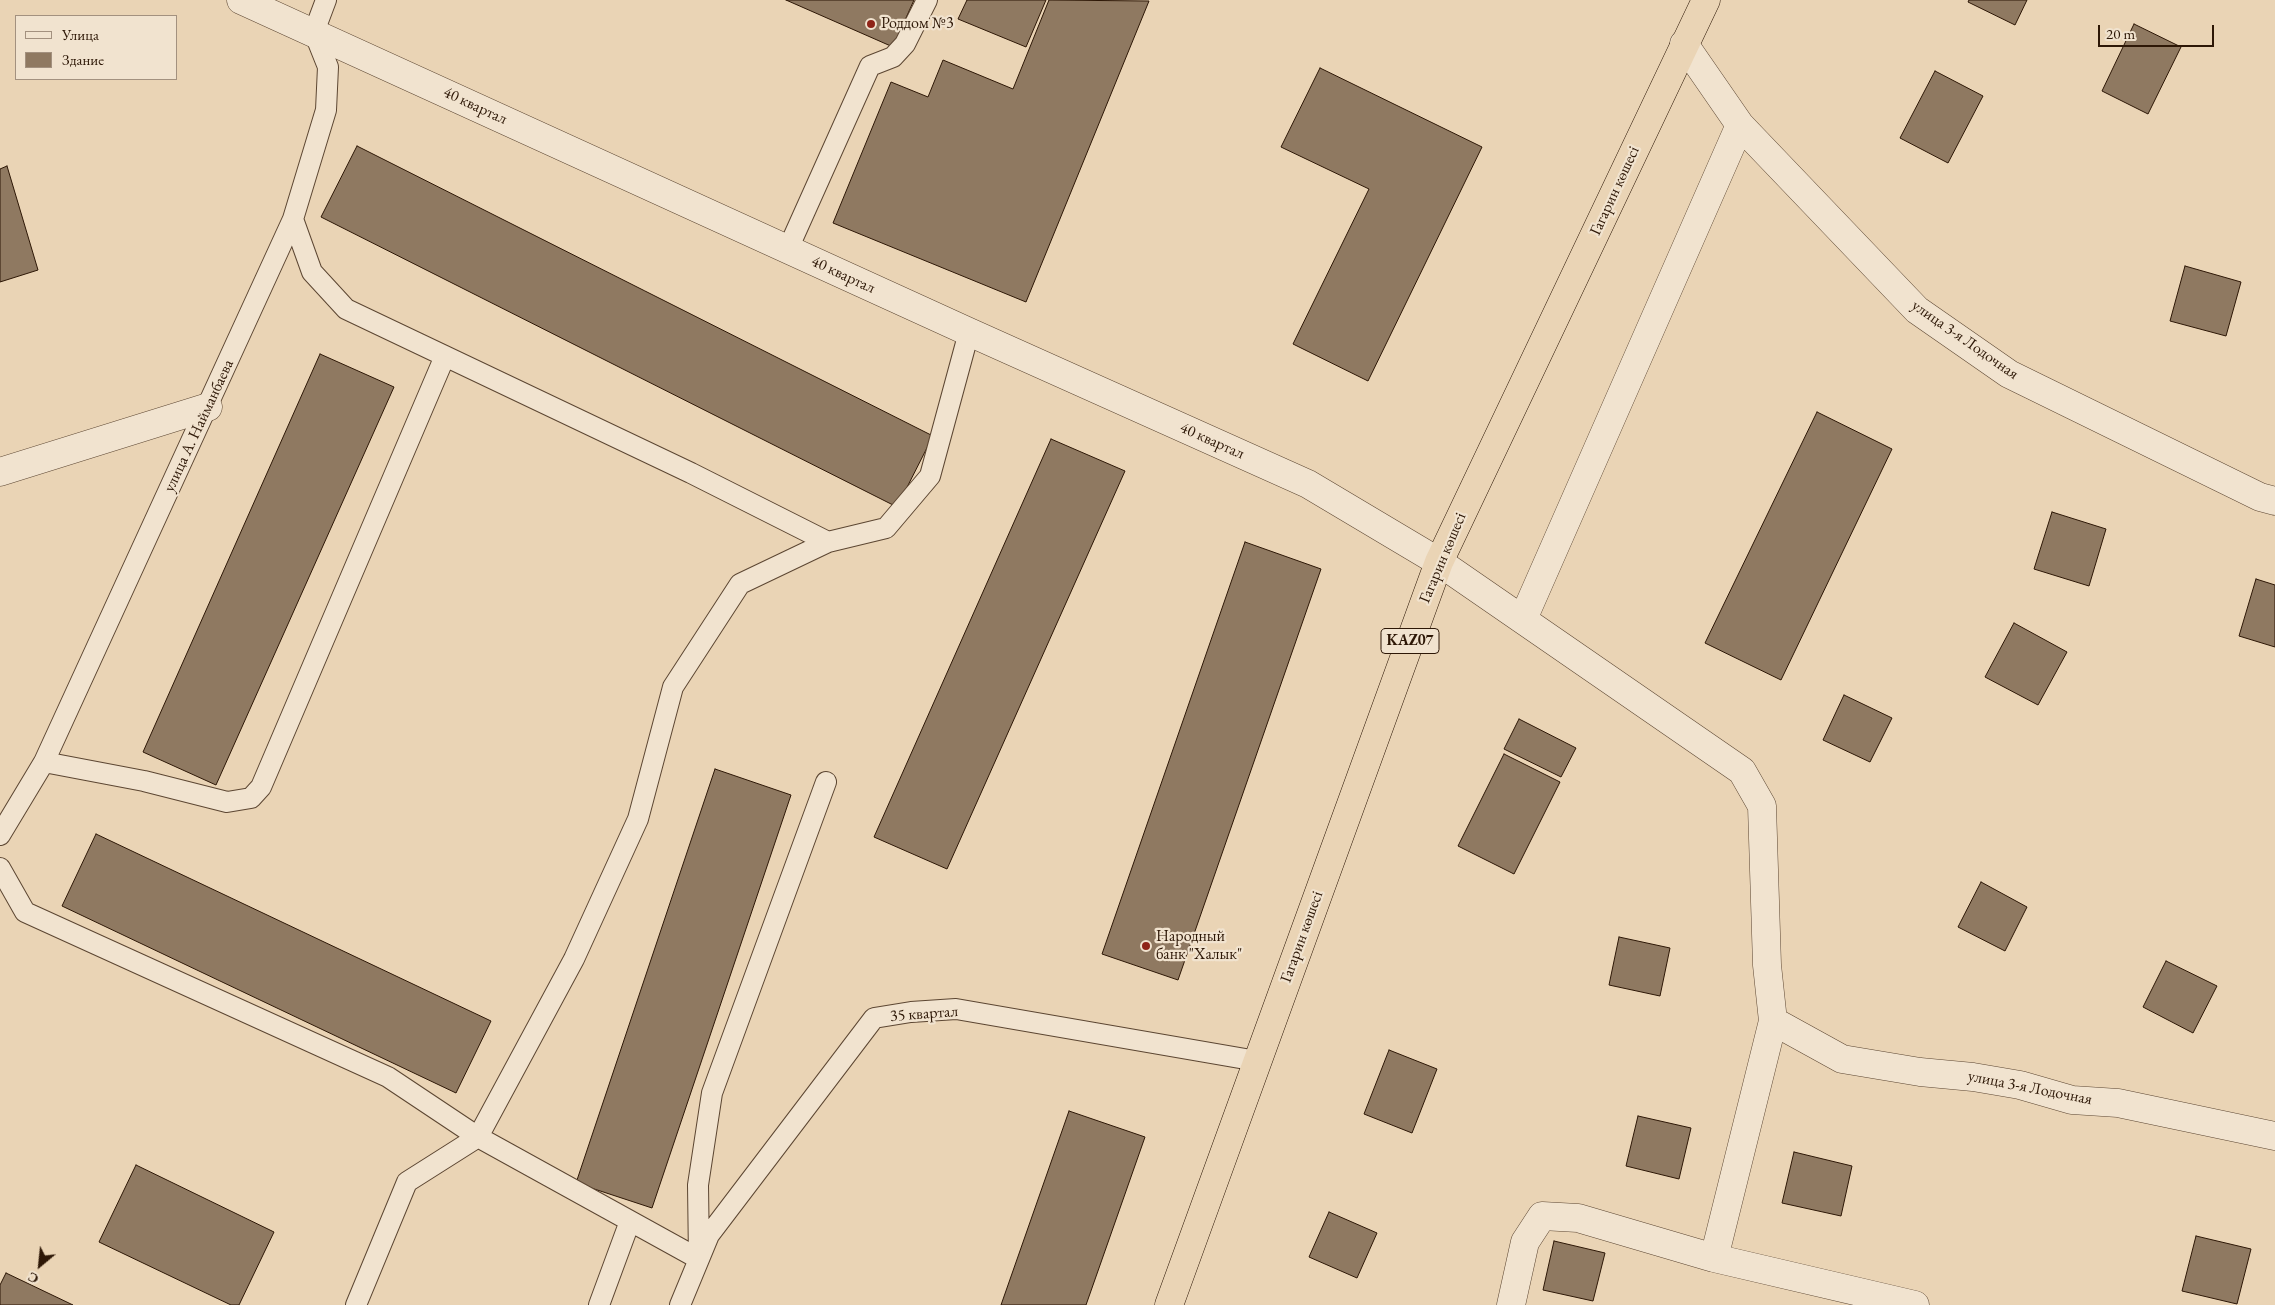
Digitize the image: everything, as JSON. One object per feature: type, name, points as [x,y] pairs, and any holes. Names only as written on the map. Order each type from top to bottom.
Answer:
[{"type":"highway","name":"Гагарин көшесі","points":[[1169,1305],[1439,562],[1706,0]]},
{"type":"street","name":"40 квартал","points":[[241,0],[969,332],[1308,484],[1439,562],[1742,771],[1762,806],[1767,965],[1773,1021]]},
{"type":"street","name":"улица 3-я Лодочная","points":[[1684,44],[1740,125],[1925,316],[2009,374],[2260,497],[2275,501]]},
{"type":"street","points":[[1523,619],[1740,125]]},
{"type":"street","points":[[0,472],[208,407]]},
{"type":"street","name":"улица 3-я Лодочная","points":[[1773,1021],[1842,1059],[1920,1072],[1973,1077],[2020,1086],[2072,1100],[2118,1102],[2275,1136]]},
{"type":"street","points":[[1714,1258],[1773,1021]]},
{"type":"street","points":[[1511,1305],[1524,1242],[1542,1216],[1578,1218],[1714,1258],[1915,1305]]},
{"type":"lane","points":[[314,32],[326,0]]},
{"type":"lane","points":[[788,249],[870,66],[893,57],[905,44],[927,0]]},
{"type":"lane","name":"улица А. Найманбаева","points":[[0,835],[44,762],[293,219],[326,110],[328,67],[314,32]]},
{"type":"lane","points":[[293,219],[312,272],[346,309],[691,473],[828,542]]},
{"type":"lane","points":[[356,1305],[407,1182],[478,1137],[574,959],[638,819],[674,687],[740,584],[828,542],[886,528],[930,476],[969,332]]},
{"type":"lane","points":[[44,762],[144,782],[227,802],[251,798],[261,787],[445,356]]},
{"type":"lane","points":[[0,868],[25,912],[388,1077],[478,1137],[699,1259],[698,1185],[712,1093],[826,782]]},
{"type":"lane","name":"35 квартал","points":[[680,1305],[709,1235],[874,1018],[912,1012],[956,1009],[1257,1061]]},
{"type":"lane","points":[[599,1305],[630,1221]]},
{"type":"building","name":"Роддом №3","points":[[786,0],[914,0],[893,47]]},
{"type":"building","points":[[967,0],[1046,0],[1026,47],[958,19]]},
{"type":"building","points":[[1049,0],[1149,1],[1026,302],[833,223],[891,82],[928,97],[943,60],[1013,89]]},
{"type":"building","points":[[1969,0],[2027,0],[2015,25],[1968,2]]},
{"type":"building","points":[[2134,24],[2181,47],[2148,114],[2102,91]]},
{"type":"building","points":[[1320,68],[1482,147],[1368,381],[1293,344],[1369,189],[1281,147]]},
{"type":"building","points":[[1935,71],[1983,96],[1948,163],[1900,138]]},
{"type":"building","points":[[357,146],[933,436],[897,507],[321,217]]},
{"type":"building","points":[[7,166],[38,270],[0,282],[0,169]]},
{"type":"building","points":[[2185,266],[2241,282],[2226,336],[2170,321]]},
{"type":"building","points":[[320,354],[394,387],[216,785],[143,752]]},
{"type":"building","points":[[1817,412],[1892,449],[1781,680],[1705,643]]},
{"type":"building","points":[[1051,439],[1125,471],[947,869],[874,837]]},
{"type":"building","points":[[2052,512],[2106,529],[2089,586],[2034,569]]},
{"type":"building","points":[[1245,542],[1321,569],[1178,980],[1102,954]]},
{"type":"building","points":[[2256,579],[2275,585],[2275,647],[2239,636]]},
{"type":"building","points":[[2014,623],[2067,652],[2038,705],[1985,677]]},
{"type":"building","points":[[1844,695],[1892,718],[1870,762],[1823,740]]},
{"type":"building","points":[[1519,719],[1576,748],[1561,777],[1504,749]]},
{"type":"building","points":[[1504,754],[1560,782],[1514,874],[1458,846]]},
{"type":"building","points":[[715,769],[791,795],[652,1208],[576,1183]]},
{"type":"building","points":[[96,834],[491,1021],[456,1093],[62,906]]},
{"type":"building","points":[[1981,882],[2027,907],[2005,951],[1958,927]]},
{"type":"building","points":[[1619,937],[1670,948],[1660,996],[1609,985]]},
{"type":"building","points":[[2166,961],[2217,986],[2193,1033],[2143,1007]]},
{"type":"building","points":[[1389,1050],[1437,1069],[1412,1133],[1364,1114]]},
{"type":"building","points":[[1069,1111],[1145,1137],[1086,1305],[1001,1305]]},
{"type":"building","points":[[1638,1116],[1691,1128],[1679,1179],[1626,1166]]},
{"type":"building","points":[[1794,1152],[1852,1166],[1841,1216],[1782,1203]]},
{"type":"building","points":[[136,1165],[274,1232],[239,1305],[231,1305],[99,1242]]},
{"type":"building","points":[[1329,1212],[1377,1233],[1357,1278],[1309,1257]]},
{"type":"building","points":[[2196,1236],[2251,1249],[2237,1304],[2182,1291]]},
{"type":"building","points":[[1554,1241],[1605,1253],[1593,1301],[1543,1290]]},
{"type":"building","points":[[6,1273],[73,1305],[0,1305],[0,1285]]},
{"type":"place","name":"Роддом №3","points":[[871,24]]},
{"type":"place","name":"Народный банк \"Халык\"","points":[[1146,946]]}]
